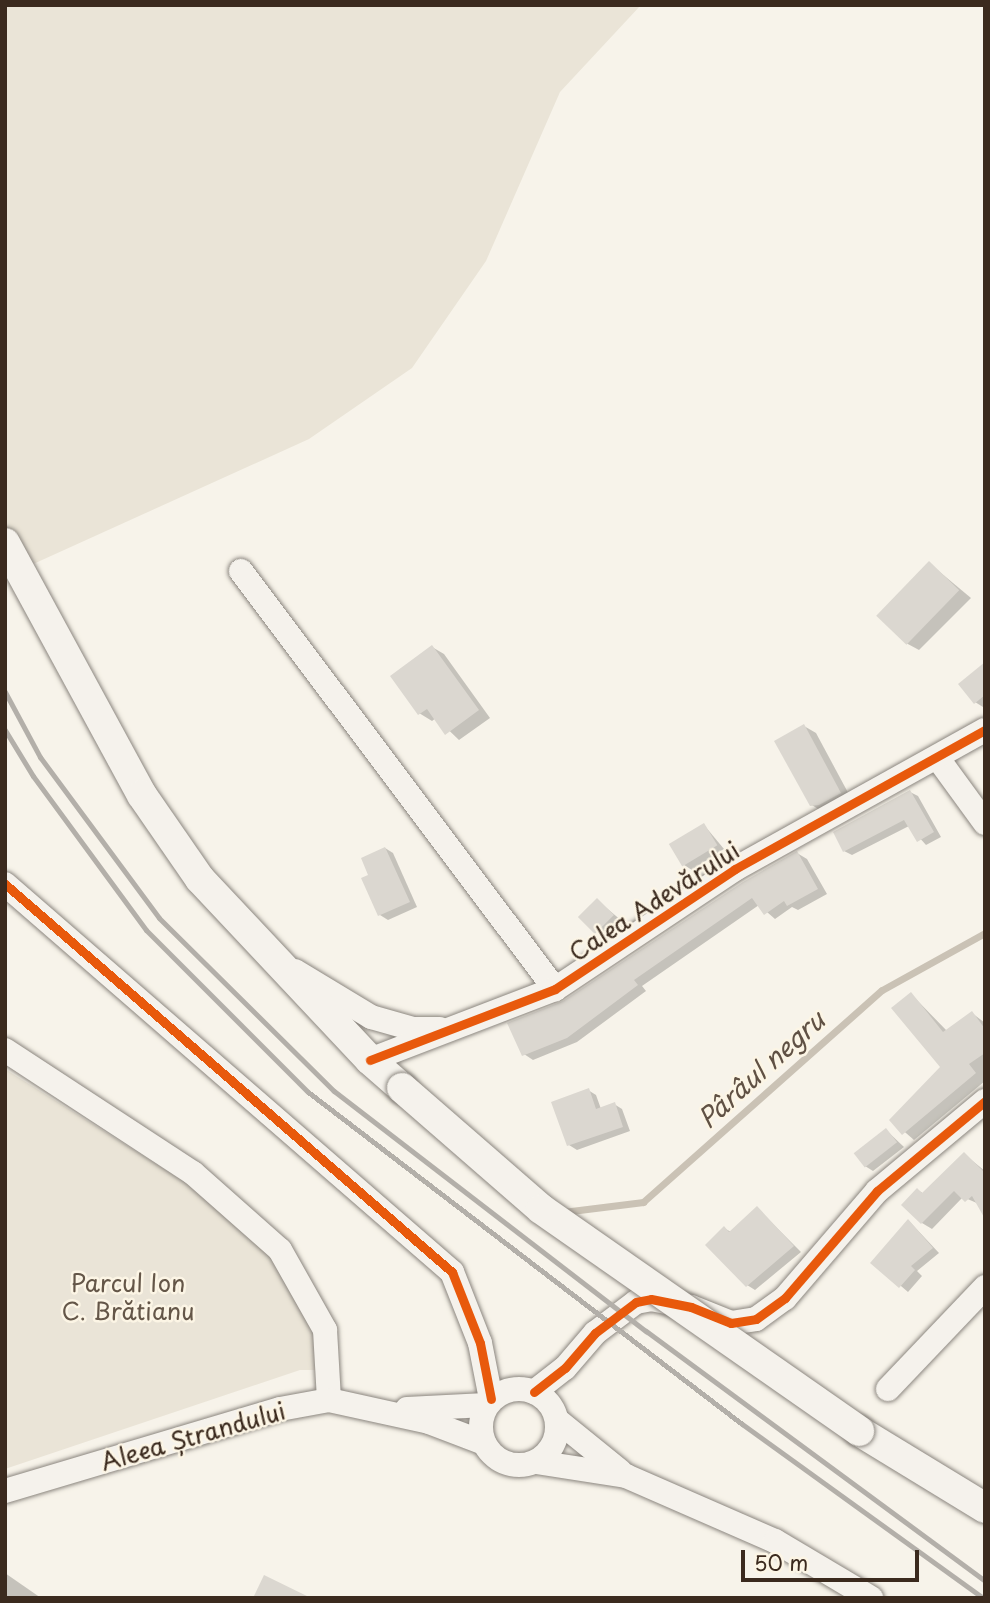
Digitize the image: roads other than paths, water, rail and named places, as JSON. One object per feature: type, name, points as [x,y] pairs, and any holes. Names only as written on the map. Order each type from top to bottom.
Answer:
[{"type":"main road","points":[[5,543],[142,795],[200,879],[370,1060],[541,1209],[859,1431],[985,1508]]},
{"type":"street","points":[[241,571],[555,989]]},
{"type":"street","name":"Calea Adevărului","points":[[370,1060],[555,989],[735,869],[939,760],[985,730]]},
{"type":"street","points":[[939,760],[960,793],[985,823]]},
{"type":"street","points":[[5,884],[452,1272],[480,1343],[488,1402],[481,1432],[491,1454],[512,1465],[536,1462],[626,1476],[775,1541],[871,1598]]},
{"type":"street","points":[[282,964],[371,1017],[414,1029],[452,1029]]},
{"type":"street","points":[[5,1050],[193,1173],[279,1250],[325,1330],[329,1400]]},
{"type":"street","points":[[488,1402],[528,1390],[565,1368],[595,1333],[636,1302],[651,1300],[691,1307],[731,1323],[756,1319],[785,1298],[877,1191],[982,1112]]},
{"type":"street","points":[[888,1389],[985,1287]]},
{"type":"street","points":[[480,1343],[528,1390],[626,1476]]},
{"type":"street","points":[[536,1462],[553,1446],[555,1414],[565,1368]]},
{"type":"street","name":"Aleea Ștrandului","points":[[5,1491],[280,1409],[329,1400],[382,1410],[484,1443]]},
{"type":"street","name":"Aleea Ștrandului","points":[[382,1410],[488,1402]]},
{"type":"waterway","name":"Pârâul negru","points":[[563,1212],[643,1202],[882,990],[985,933]]},
{"type":"railway","points":[[5,692],[40,757],[159,918],[334,1091],[646,1331],[985,1581]]},
{"type":"railway","points":[[5,730],[33,776],[146,930],[308,1092],[742,1424],[983,1598]]},
{"type":"park label","name":"Parcul Ion C. Brătianu","points":[[128,1297]]}]
